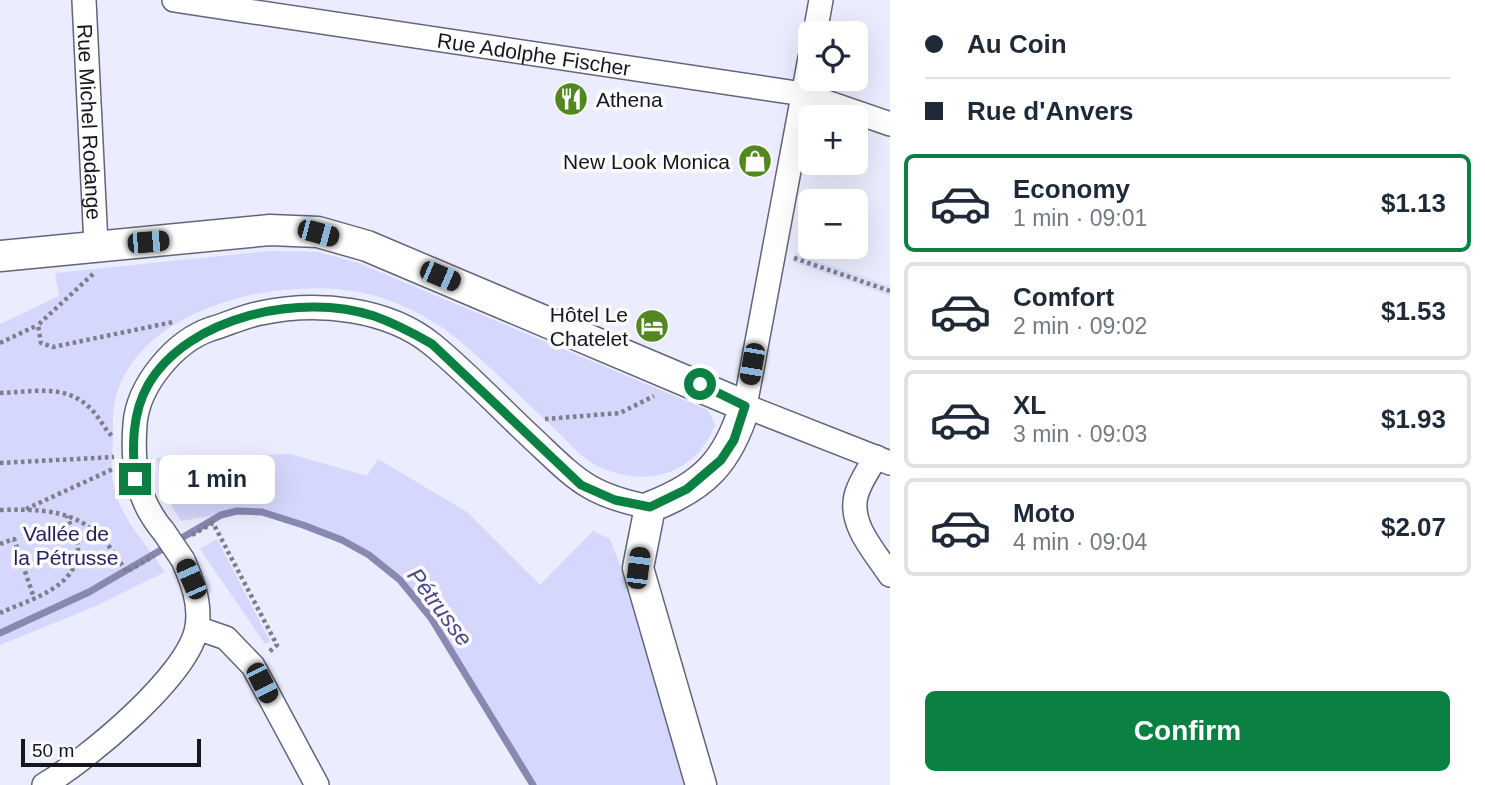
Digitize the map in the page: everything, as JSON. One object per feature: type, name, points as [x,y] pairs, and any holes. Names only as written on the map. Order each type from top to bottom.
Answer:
[{"type":"main road","points":[[0,256],[270,230],[318,233],[367,246],[745,406],[734,440],[710,472],[687,489],[650,507],[638,568],[701,785]]},
{"type":"street","name":"Rue Michel Rodange","points":[[83,0],[96,245]]},
{"type":"street","name":"Rue Adolphe Fischer","points":[[174,0],[803,94],[890,124]]},
{"type":"street","points":[[817,21],[821,0]]},
{"type":"street","points":[[804,91],[745,406],[883,460],[856,495],[855,511],[859,527],[890,575]]},
{"type":"street","points":[[44,785],[92,754],[180,665],[197,628],[197,598],[183,560],[143,501],[135,479],[133,456],[135,418],[148,385],[166,361],[198,333],[260,313],[312,306],[371,315],[432,344],[581,485],[615,500],[650,507]]},
{"type":"street","points":[[197,628],[226,638],[253,666],[317,785]]},
{"type":"path","points":[[0,343],[38,325],[69,300],[99,269],[96,245]]},
{"type":"path","points":[[774,251],[890,291]]},
{"type":"path","points":[[38,325],[38,337],[46,346],[175,321],[189,325],[198,333]]},
{"type":"path","points":[[513,420],[620,413],[684,378]]},
{"type":"path","points":[[0,393],[56,390],[78,397],[133,456]]},
{"type":"path","points":[[0,463],[133,456]]},
{"type":"path","points":[[25,509],[111,470]]},
{"type":"path","points":[[0,510],[25,509],[67,516],[100,533],[126,572],[155,556]]},
{"type":"path","points":[[0,613],[64,583],[74,567],[78,546],[67,516]]},
{"type":"path","points":[[191,535],[213,523],[277,645],[253,666]]},
{"type":"path","points":[[0,544],[15,539],[34,598]]},
{"type":"shaded area","points":[[795,253],[798,254],[798,259],[812,259],[890,286],[890,296],[793,262]]},
{"type":"green space","name":"Vallée de la Pétrusse","points":[[270,251],[318,252],[358,263],[708,410],[715,425],[706,443],[694,457],[680,467],[647,477],[629,476],[592,463],[447,331],[404,306],[376,296],[342,290],[303,288],[263,293],[223,303],[185,318],[153,340],[129,367],[114,405],[112,478],[118,502],[129,523],[165,572],[96,606],[0,645],[0,324],[59,296],[55,273]]},
{"type":"green space","points":[[290,454],[367,476],[378,459],[467,512],[540,585],[593,531],[610,539],[636,606],[688,785],[533,785],[431,618],[400,580],[369,555],[342,540],[262,512],[237,511],[181,521],[162,490],[157,458]]},
{"type":"green space","points":[[217,539],[270,641],[265,644],[200,549]]},
{"type":"waterway","name":"Pétrusse","points":[[0,633],[89,592],[221,515],[237,511],[262,512],[342,540],[369,555],[400,580],[431,618],[533,785]]},
{"type":"place","name":"Athena","points":[[571,99]]},
{"type":"place","name":"New Look Monica","points":[[755,161]]},
{"type":"place","name":"Hôtel Le Chatelet","points":[[652,326]]},
{"type":"route","points":[[135,479],[135,418],[148,385],[166,361],[198,333],[260,313],[312,306],[371,315],[406,330],[432,344],[581,485],[615,500],[650,507],[669,500],[710,472],[734,440],[745,406],[700,384]]}]
